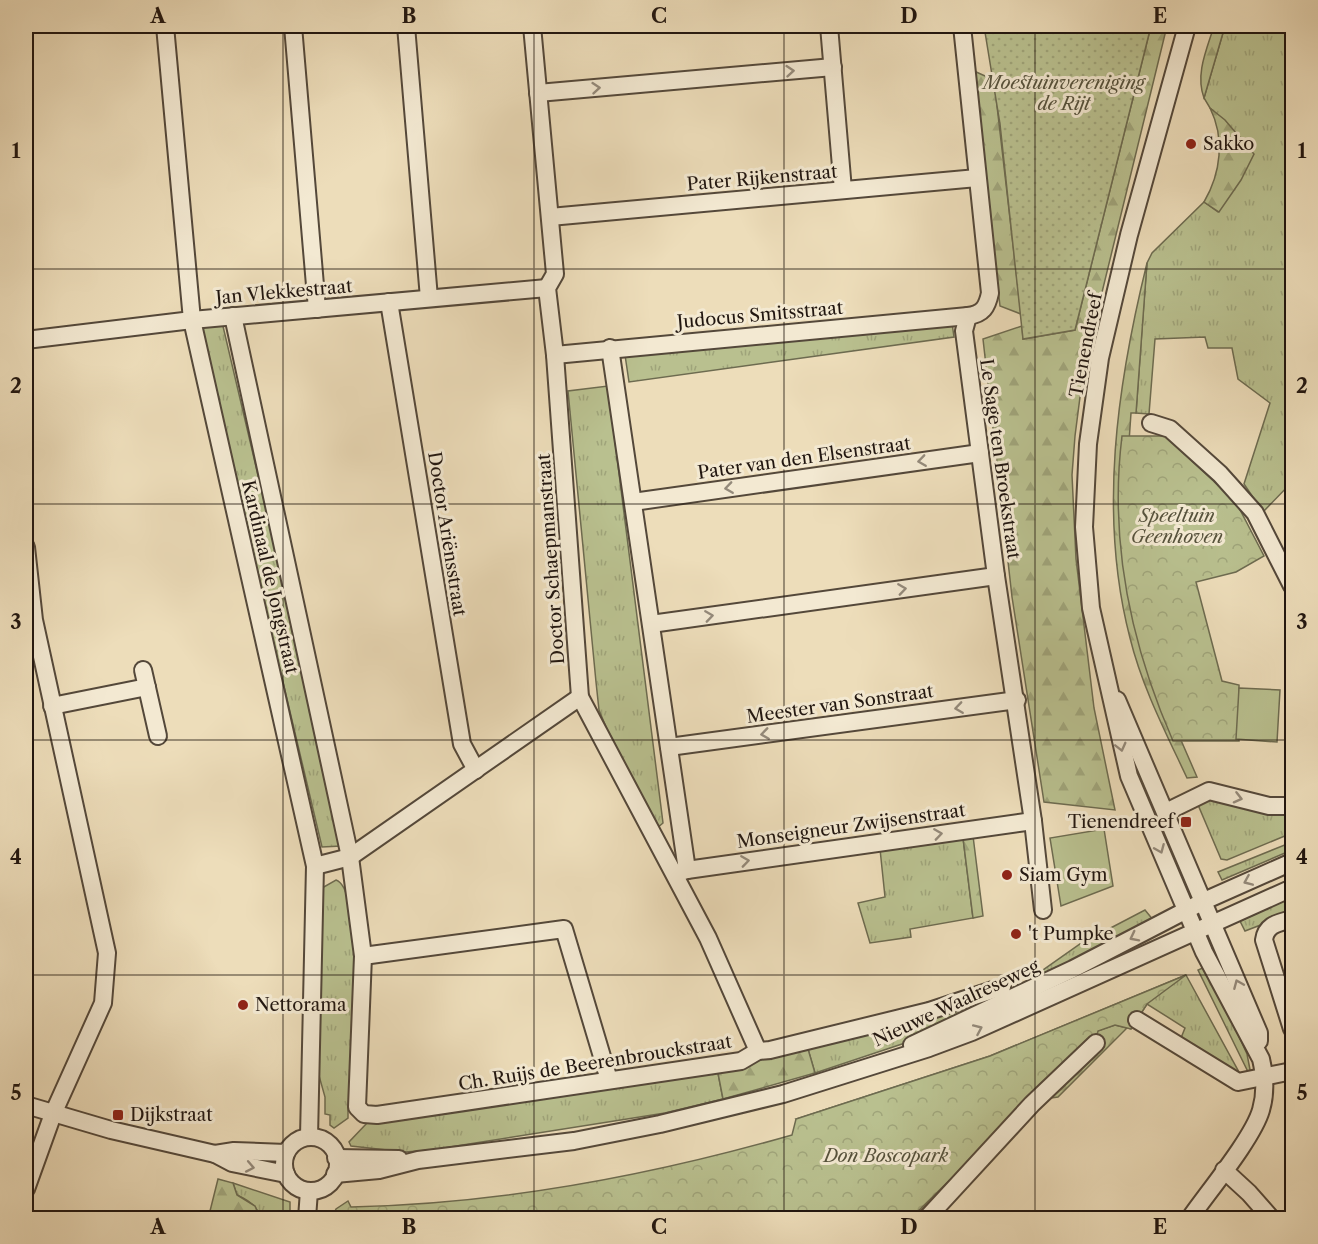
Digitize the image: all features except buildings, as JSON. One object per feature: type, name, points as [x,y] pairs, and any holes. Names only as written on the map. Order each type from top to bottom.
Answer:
[{"type":"street","name":"Kardinaal de Jongstraat","points":[[165,26],[192,320],[315,866],[309,1137]]},
{"type":"street","points":[[293,26],[317,309]]},
{"type":"street","points":[[406,26],[429,298]]},
{"type":"street","name":"Doctor Schaepmanstraat","points":[[532,26],[555,274],[547,288],[555,354],[580,697],[681,872],[758,1051]]},
{"type":"street","points":[[829,26],[843,190]]},
{"type":"street","points":[[962,26],[990,293],[987,306],[978,315],[968,316]]},
{"type":"street","name":"Tienendreef","points":[[1187,26],[1129,235],[1102,347],[1088,444],[1084,527],[1091,608],[1129,776],[1195,931],[1261,1059]]},
{"type":"street","points":[[538,93],[832,67]]},
{"type":"street","name":"Pater Rijkenstraat","points":[[550,217],[977,178]]},
{"type":"street","name":"Jan Vlekkestraat","points":[[26,340],[192,320],[547,288]]},
{"type":"street","name":"Doctor Ariënsstraat","points":[[389,302],[462,744],[476,770]]},
{"type":"street","name":"Kardinaal de Jongstraat","points":[[233,316],[350,857],[363,956],[357,1107],[364,1114]]},
{"type":"street","name":"Judocus Smitsstraat","points":[[555,354],[968,316]]},
{"type":"street","name":"Le Sage ten Broekstraat","points":[[968,316],[964,331],[996,576],[1034,821],[1043,910]]},
{"type":"street","name":"Doctor Schaepmanstraat","points":[[610,348],[669,747],[681,872]]},
{"type":"street","points":[[1151,423],[1170,429],[1220,474],[1255,513],[1293,586]]},
{"type":"street","name":"Pater van den Elsenstraat","points":[[633,502],[980,453]]},
{"type":"street","points":[[26,547],[34,620],[107,953],[103,1003],[53,1114],[26,1189]]},
{"type":"street","points":[[651,624],[996,576]]},
{"type":"street","points":[[143,670],[158,736]]},
{"type":"street","name":"Tienendreef","points":[[1106,678],[1131,729],[1258,1033],[1261,1059]]},
{"type":"street","points":[[52,706],[147,687]]},
{"type":"street","points":[[315,866],[350,857],[580,697]]},
{"type":"street","name":"Meester van Sonstraat","points":[[669,747],[1017,700]]},
{"type":"street","points":[[1166,812],[1209,791],[1269,806],[1293,806]]},
{"type":"street","name":"Monseigneur Zwijsenstraat","points":[[681,872],[1034,821]]},
{"type":"street","name":"Nieuwe Waalreseweg","points":[[863,1069],[1073,969],[1204,901],[1293,862]]},
{"type":"street","name":"Nieuwe Waalreseweg","points":[[336,1166],[418,1160],[574,1141],[660,1124],[783,1094],[972,1032],[1293,888]]},
{"type":"street","points":[[1293,919],[1270,926],[1265,932],[1264,940],[1293,1029]]},
{"type":"street","points":[[363,956],[564,929],[609,1080]]},
{"type":"street","name":"Ch. Ruijs de Beerenbrouckstraat","points":[[364,1114],[377,1115],[741,1061],[758,1051],[929,1011],[1002,987]]},
{"type":"street","points":[[1137,1020],[1238,1082],[1293,1071]]},
{"type":"street","points":[[927,1218],[1032,1104],[1096,1043]]},
{"type":"street","points":[[1190,1218],[1261,1111],[1265,1077],[1261,1059]]},
{"type":"street","points":[[26,1105],[53,1114],[215,1154],[232,1163],[286,1174]]},
{"type":"street","points":[[309,1137],[326,1142],[336,1166],[325,1186],[309,1191],[296,1186],[286,1174],[284,1167],[286,1153],[294,1143],[309,1137]]},
{"type":"street","points":[[215,1154],[234,1151],[286,1153]]},
{"type":"street","points":[[1224,1170],[1271,1218]]},
{"type":"street","points":[[307,1218],[309,1191]]},
{"type":"green space","name":"Moestuinvereniging de Rijt","points":[[984,26],[1151,26],[1075,330],[1023,339],[1000,124]]},
{"type":"green space","points":[[1151,26],[1167,26],[1084,366],[1072,475],[1076,559],[1094,708],[1115,810],[1044,802],[1012,597],[983,339],[1022,326],[1023,339],[1075,330]]},
{"type":"green space","points":[[1214,26],[1225,26],[1204,98],[1201,71]]},
{"type":"green space","points":[[1225,26],[1292,26],[1292,482],[1263,512],[1244,484],[1270,403],[1238,379],[1232,348],[1208,348],[1205,337],[1155,339],[1149,414],[1136,413],[1147,263],[1152,253],[1204,202],[1218,212],[1250,147],[1210,108],[1204,98]]},
{"type":"green space","points":[[974,71],[994,80],[1021,314],[1000,306]]},
{"type":"green space","points":[[1210,108],[1225,120],[1254,154],[1241,180],[1219,212],[1204,202],[1214,179],[1219,155],[1218,131]]},
{"type":"green space","points":[[1147,263],[1136,413],[1131,413],[1124,514],[1177,731],[1197,777],[1187,778],[1155,710],[1135,656],[1120,592],[1115,545],[1113,497],[1120,403],[1136,309]]},
{"type":"green space","points":[[222,322],[319,735],[341,846],[322,847],[199,327]]},
{"type":"green space","points":[[952,323],[954,337],[629,382],[625,355]]},
{"type":"green space","points":[[608,386],[663,823],[657,828],[599,710],[568,391]]},
{"type":"green space","name":"Speeltuin Geenhoven","points":[[1122,436],[1165,436],[1236,502],[1264,556],[1236,572],[1196,582],[1222,681],[1239,685],[1239,741],[1173,741],[1158,705],[1135,630],[1121,553],[1119,475]]},
{"type":"green space","points":[[1239,688],[1280,690],[1277,742],[1236,739]]},
{"type":"green space","points":[[1200,798],[1291,810],[1292,833],[1227,860],[1221,859],[1196,800]]},
{"type":"green space","points":[[1104,829],[1113,886],[1061,906],[1050,838]]},
{"type":"green space","points":[[973,836],[983,916],[973,918],[963,838]]},
{"type":"green space","points":[[963,838],[973,918],[910,929],[911,937],[870,943],[858,903],[885,897],[880,849]]},
{"type":"green space","points":[[1292,842],[1292,850],[1222,880],[1218,872]]},
{"type":"green space","points":[[336,880],[345,891],[351,915],[356,985],[352,1107],[348,1107],[348,1118],[334,1128],[330,1125],[330,1115],[325,1114],[325,1097],[316,1065],[322,888]]},
{"type":"green space","points":[[1292,897],[1292,913],[1245,931],[1240,921]]},
{"type":"green space","points":[[1145,910],[1154,921],[926,1036],[815,1073],[808,1049],[977,1005],[1016,989],[1080,944]]},
{"type":"green space","points":[[1207,966],[1247,1054],[1252,1080],[1198,970]]},
{"type":"green space","points":[[1186,975],[1240,1074],[1181,1038],[1185,1028],[1147,1004],[1131,1029],[1115,1025],[1093,1051],[1034,1089],[921,1210],[796,1119],[990,1056]]},
{"type":"green space","name":"Don Boscopark","points":[[1186,975],[1147,1004],[1131,1029],[1115,1025],[1098,1031],[1093,1051],[1039,1091],[1034,1090],[966,1164],[911,1218],[332,1218],[336,1209],[348,1201],[351,1207],[407,1205],[518,1194],[629,1175],[792,1135],[796,1119],[990,1056]]},
{"type":"green space","points":[[1115,1025],[1127,1028],[1058,1097],[1044,1099],[1093,1051],[1097,1031]]},
{"type":"green space","points":[[808,1049],[815,1073],[723,1099],[717,1068]]},
{"type":"green space","points":[[717,1068],[723,1099],[665,1113],[431,1150],[405,1152],[351,1146],[349,1142],[369,1121]]},
{"type":"green space","points":[[218,1179],[233,1183],[237,1195],[255,1206],[260,1218],[212,1218],[210,1211]]},
{"type":"green space","points":[[233,1183],[290,1202],[290,1218],[260,1218],[255,1207],[237,1195]]},
{"type":"place","name":"Sakko","points":[[1191,144]]},
{"type":"place","name":"Tienendreef","points":[[1186,822]]},
{"type":"place","name":"Siam Gym","points":[[1007,875]]},
{"type":"place","name":"'t Pumpke","points":[[1016,934]]},
{"type":"place","name":"Nettorama","points":[[243,1005]]},
{"type":"place","name":"Dijkstraat","points":[[118,1115]]}]
